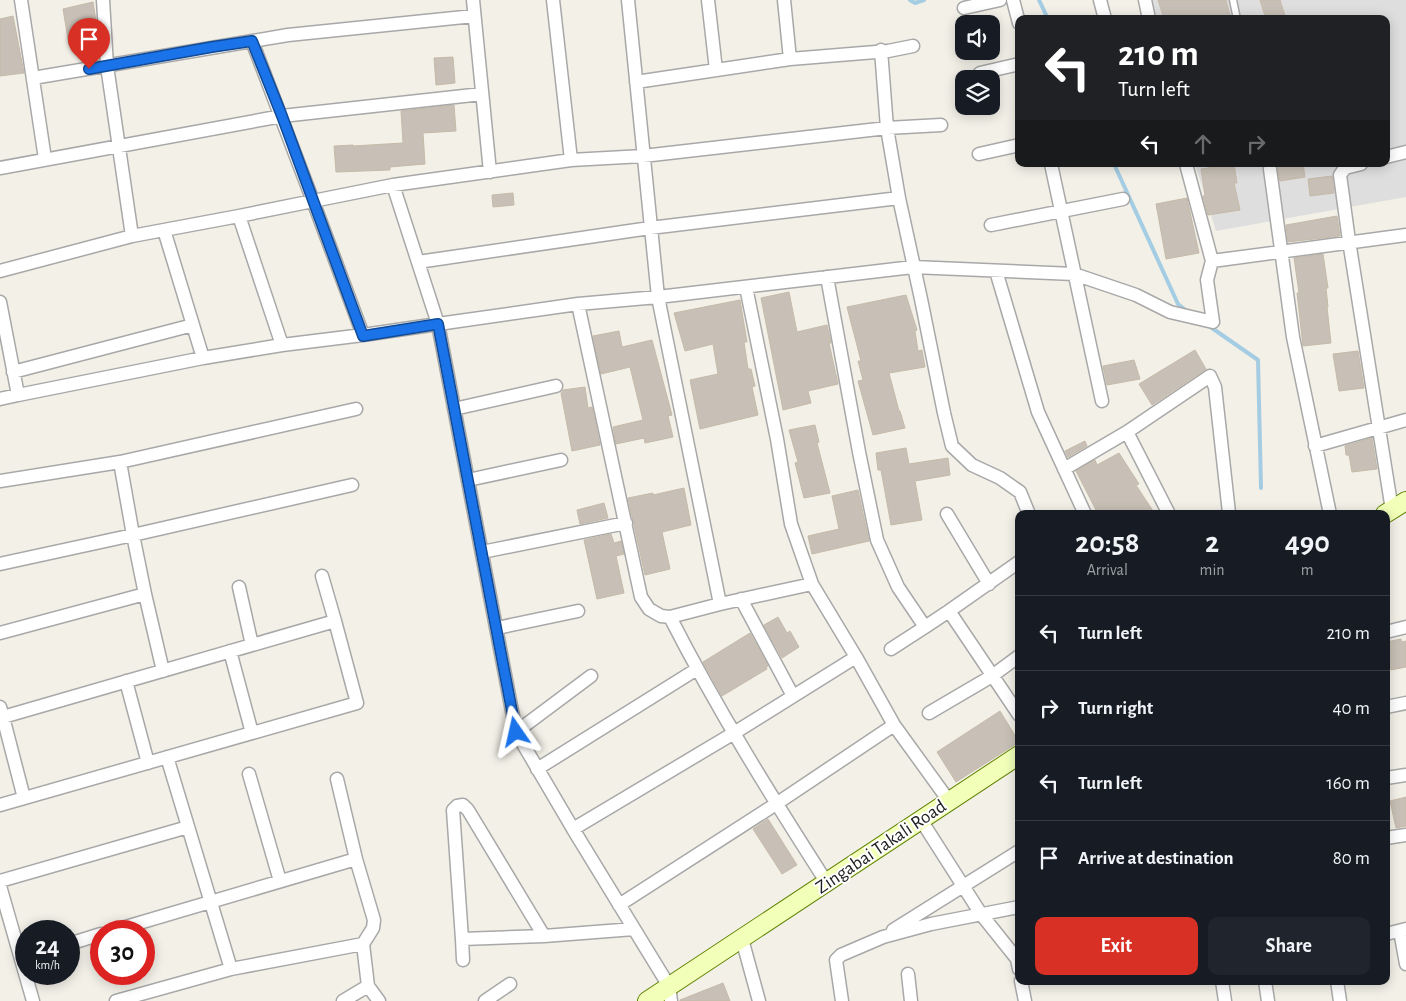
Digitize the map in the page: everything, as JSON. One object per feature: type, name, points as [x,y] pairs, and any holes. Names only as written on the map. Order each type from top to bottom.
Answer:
[{"type":"street","points":[[21,0],[45,160]]},
{"type":"street","points":[[103,0],[107,66],[132,236]]},
{"type":"street","points":[[473,0],[490,172]]},
{"type":"street","points":[[553,0],[571,160]]},
{"type":"street","points":[[628,0],[658,297],[720,604]]},
{"type":"street","points":[[708,0],[716,70]]},
{"type":"street","points":[[784,0],[790,59]]},
{"type":"street","points":[[964,8],[1000,0]]},
{"type":"street","points":[[1014,0],[1017,15]]},
{"type":"street","points":[[1100,0],[1104,15]]},
{"type":"street","points":[[1144,0],[1148,15]]},
{"type":"street","points":[[33,78],[288,35],[474,16]]},
{"type":"street","points":[[252,41],[282,116],[363,336]]},
{"type":"street","points":[[636,82],[790,59],[881,50],[888,51],[913,46]]},
{"type":"street","points":[[881,50],[888,128],[899,198],[952,446],[972,465],[1000,478],[1020,492],[1027,510]]},
{"type":"street","points":[[993,70],[1015,65]]},
{"type":"street","points":[[0,168],[282,116],[482,94]]},
{"type":"street","points":[[0,271],[132,236],[393,185],[571,160],[643,156],[888,128],[941,125]]},
{"type":"street","points":[[979,154],[1015,146]]},
{"type":"street","points":[[1390,156],[1406,152]]},
{"type":"street","points":[[1052,167],[1102,401]]},
{"type":"street","points":[[0,399],[282,344],[363,336],[578,304],[658,297],[913,267],[1074,274],[1136,294],[1170,312],[1213,322],[1207,280],[1212,261],[1187,167]]},
{"type":"street","points":[[1349,167],[1345,168],[1340,175],[1378,429],[1394,508]]},
{"type":"street","points":[[1270,169],[1293,337],[1329,510]]},
{"type":"street","points":[[393,185],[438,324],[516,732],[537,770],[634,929],[670,994]]},
{"type":"street","points":[[418,262],[650,228],[899,198]]},
{"type":"street","points":[[991,225],[1123,199]]},
{"type":"street","points":[[239,216],[282,344]]},
{"type":"street","points":[[164,230],[203,358]]},
{"type":"street","points":[[1212,261],[1406,235]]},
{"type":"street","points":[[996,271],[1038,412],[1083,510]]},
{"type":"street","points":[[827,277],[877,540],[898,587],[925,627]]},
{"type":"street","points":[[746,287],[777,439],[791,524],[812,584],[894,725],[950,801]]},
{"type":"street","points":[[0,302],[18,395]]},
{"type":"street","points":[[578,304],[642,597],[649,609],[661,616],[670,617],[812,584]]},
{"type":"street","points":[[13,372],[193,325]]},
{"type":"street","points":[[1064,469],[1127,432],[1210,376],[1215,387],[1229,510]]},
{"type":"street","points":[[454,408],[556,386]]},
{"type":"street","points":[[0,481],[120,462],[356,409]]},
{"type":"street","points":[[1315,446],[1406,420]]},
{"type":"street","points":[[1127,432],[1167,510]]},
{"type":"street","points":[[468,480],[561,460]]},
{"type":"street","points":[[120,462],[144,594],[163,671]]},
{"type":"street","points":[[0,564],[352,485]]},
{"type":"street","points":[[947,514],[989,584]]},
{"type":"street","points":[[482,552],[626,524]]},
{"type":"street","points":[[890,649],[950,611],[1015,565]]},
{"type":"street","points":[[0,805],[357,703],[322,576]]},
{"type":"street","points":[[239,587],[252,645]]},
{"type":"street","points":[[0,633],[144,594]]},
{"type":"street","points":[[741,599],[793,696]]},
{"type":"street","points":[[497,628],[578,611]]},
{"type":"street","points":[[950,611],[1015,709]]},
{"type":"street","points":[[670,617],[734,733],[776,804],[827,883]]},
{"type":"street","points":[[24,798],[1,712],[163,671],[335,621]]},
{"type":"street","points":[[1390,631],[1406,627]]},
{"type":"street","points":[[230,651],[252,733]]},
{"type":"street","points":[[573,829],[734,733],[856,657]]},
{"type":"street","points":[[929,712],[992,676],[1015,659]]},
{"type":"street","points":[[537,770],[697,669]]},
{"type":"street","points":[[516,732],[591,676]]},
{"type":"street","points":[[126,681],[148,763]]},
{"type":"street","points":[[1390,706],[1406,703]]},
{"type":"street","points":[[619,905],[894,725]]},
{"type":"street","points":[[167,758],[231,969]]},
{"type":"street","name":"Zingabai Takali Road","points":[[647,1001],[670,994],[742,939],[1015,758]]},
{"type":"street","points":[[249,774],[280,880]]},
{"type":"street","points":[[1390,777],[1406,775]]},
{"type":"street","points":[[337,779],[356,858],[374,920],[373,928],[363,944],[368,986],[379,1001]]},
{"type":"street","points":[[463,960],[453,810],[457,806],[463,805],[468,810],[544,936]]},
{"type":"street","points":[[921,820],[981,914],[1015,956]]},
{"type":"street","points":[[0,881],[188,827]]},
{"type":"street","points":[[1390,837],[1406,835]]},
{"type":"street","points":[[842,1001],[836,960],[840,955],[883,936],[1015,853]]},
{"type":"street","points":[[149,920],[356,858]]},
{"type":"street","points":[[0,886],[15,930]]},
{"type":"street","points":[[883,936],[931,924],[1015,908]]},
{"type":"street","points":[[462,939],[544,936],[634,929]]},
{"type":"street","points":[[1390,933],[1403,930],[1406,964]]},
{"type":"street","points":[[742,939],[759,1001]]},
{"type":"street","points":[[116,1001],[150,996],[231,969],[363,944]]},
{"type":"street","points":[[908,974],[911,1001]]},
{"type":"street","points":[[485,1001],[510,984]]},
{"type":"street","points":[[30,985],[33,1001]]},
{"type":"street","points":[[1022,985],[1025,1001]]},
{"type":"street","points":[[1223,985],[1225,1001]]},
{"type":"street","points":[[1265,985],[1268,1001]]},
{"type":"street","points":[[1338,985],[1340,1001]]},
{"type":"street","points":[[343,1001],[368,986]]},
{"type":"lane","points":[[1233,0],[1236,15]]},
{"type":"shaded area","points":[[1145,0],[1406,0],[1406,197],[1216,231],[1196,167],[1390,167],[1390,15],[1150,15]]},
{"type":"building","points":[[1158,0],[1226,0],[1230,15],[1163,15]]},
{"type":"building","points":[[1260,0],[1280,0],[1285,15],[1265,15]]},
{"type":"building","points":[[93,2],[97,40],[69,45],[63,9]]},
{"type":"building","points":[[13,16],[24,73],[0,76],[0,19]]},
{"type":"building","points":[[453,57],[455,83],[436,85],[434,58]]},
{"type":"building","points":[[454,105],[456,131],[423,133],[425,164],[390,167],[390,170],[336,172],[334,146],[403,143],[401,111]]},
{"type":"building","points":[[1234,167],[1237,183],[1234,183],[1240,210],[1208,215],[1203,196],[1205,195],[1201,169]]},
{"type":"building","points":[[1277,167],[1303,167],[1305,177],[1280,181]]},
{"type":"building","points":[[1332,176],[1334,193],[1310,196],[1308,179]]},
{"type":"building","points":[[513,193],[514,205],[493,207],[492,195]]},
{"type":"building","points":[[1187,198],[1199,253],[1166,259],[1156,204]]},
{"type":"building","points":[[1337,216],[1340,236],[1288,242],[1286,225]]},
{"type":"building","points":[[1323,254],[1328,288],[1326,288],[1327,307],[1331,343],[1303,346],[1294,258]]},
{"type":"building","points":[[789,292],[797,332],[827,325],[838,384],[808,391],[811,403],[783,410],[761,298]]},
{"type":"building","points":[[906,295],[917,330],[915,331],[918,351],[922,350],[925,367],[889,373],[905,428],[873,435],[858,381],[863,380],[858,361],[861,361],[847,307]]},
{"type":"building","points":[[740,300],[747,342],[744,342],[748,369],[751,369],[755,386],[752,387],[758,415],[700,429],[690,380],[718,374],[713,344],[685,351],[674,313]]},
{"type":"building","points":[[619,331],[622,347],[652,340],[672,415],[668,416],[673,437],[645,443],[644,438],[616,444],[613,427],[643,420],[630,367],[601,374],[593,336]]},
{"type":"building","points":[[1195,350],[1206,369],[1152,405],[1139,384]]},
{"type":"building","points":[[1358,351],[1364,388],[1339,391],[1333,354]]},
{"type":"building","points":[[1134,360],[1140,379],[1107,385],[1103,366]]},
{"type":"building","points":[[585,387],[588,408],[592,407],[600,445],[572,451],[561,393],[563,390]]},
{"type":"building","points":[[815,425],[819,442],[817,443],[830,493],[804,498],[795,463],[798,462],[789,430]]},
{"type":"building","points":[[1372,438],[1377,469],[1352,472],[1349,455],[1346,455],[1345,446]]},
{"type":"building","points":[[1085,441],[1087,446],[1068,457],[1065,451]]},
{"type":"building","points":[[906,448],[909,464],[948,458],[950,475],[915,481],[922,520],[891,525],[881,470],[878,470],[876,453]]},
{"type":"building","points":[[1119,453],[1139,484],[1136,485],[1152,510],[1096,510],[1076,471],[1095,460],[1097,465]]},
{"type":"building","points":[[684,488],[691,525],[662,532],[670,569],[645,575],[628,498]]},
{"type":"building","points":[[858,490],[869,541],[812,554],[808,536],[839,529],[832,496]]},
{"type":"building","points":[[604,503],[608,518],[580,524],[577,510]]},
{"type":"building","points":[[611,534],[614,543],[621,541],[624,554],[616,556],[624,593],[597,599],[584,540]]},
{"type":"building","points":[[778,617],[787,633],[790,631],[799,647],[782,658],[764,625]]},
{"type":"building","points":[[750,633],[768,666],[766,667],[767,669],[722,696],[703,662]]},
{"type":"building","points":[[1401,639],[1402,642],[1406,641],[1406,667],[1391,670],[1390,641]]},
{"type":"building","points":[[1000,711],[1015,735],[1015,745],[956,782],[937,752]]},
{"type":"building","points":[[1406,797],[1406,826],[1396,828],[1390,801]]},
{"type":"building","points":[[768,819],[797,865],[782,874],[753,829]]},
{"type":"building","points":[[723,983],[730,1001],[680,1001],[680,1000]]},
{"type":"waterway","points":[[910,0],[915,3],[924,0]]},
{"type":"waterway","points":[[1039,0],[1046,15]]},
{"type":"waterway","points":[[1115,167],[1178,304],[1188,312]]},
{"type":"waterway","points":[[1209,326],[1258,360],[1261,488]]},
{"type":"route","points":[[89,69],[252,41],[282,116],[363,336],[438,324],[516,732]]}]
